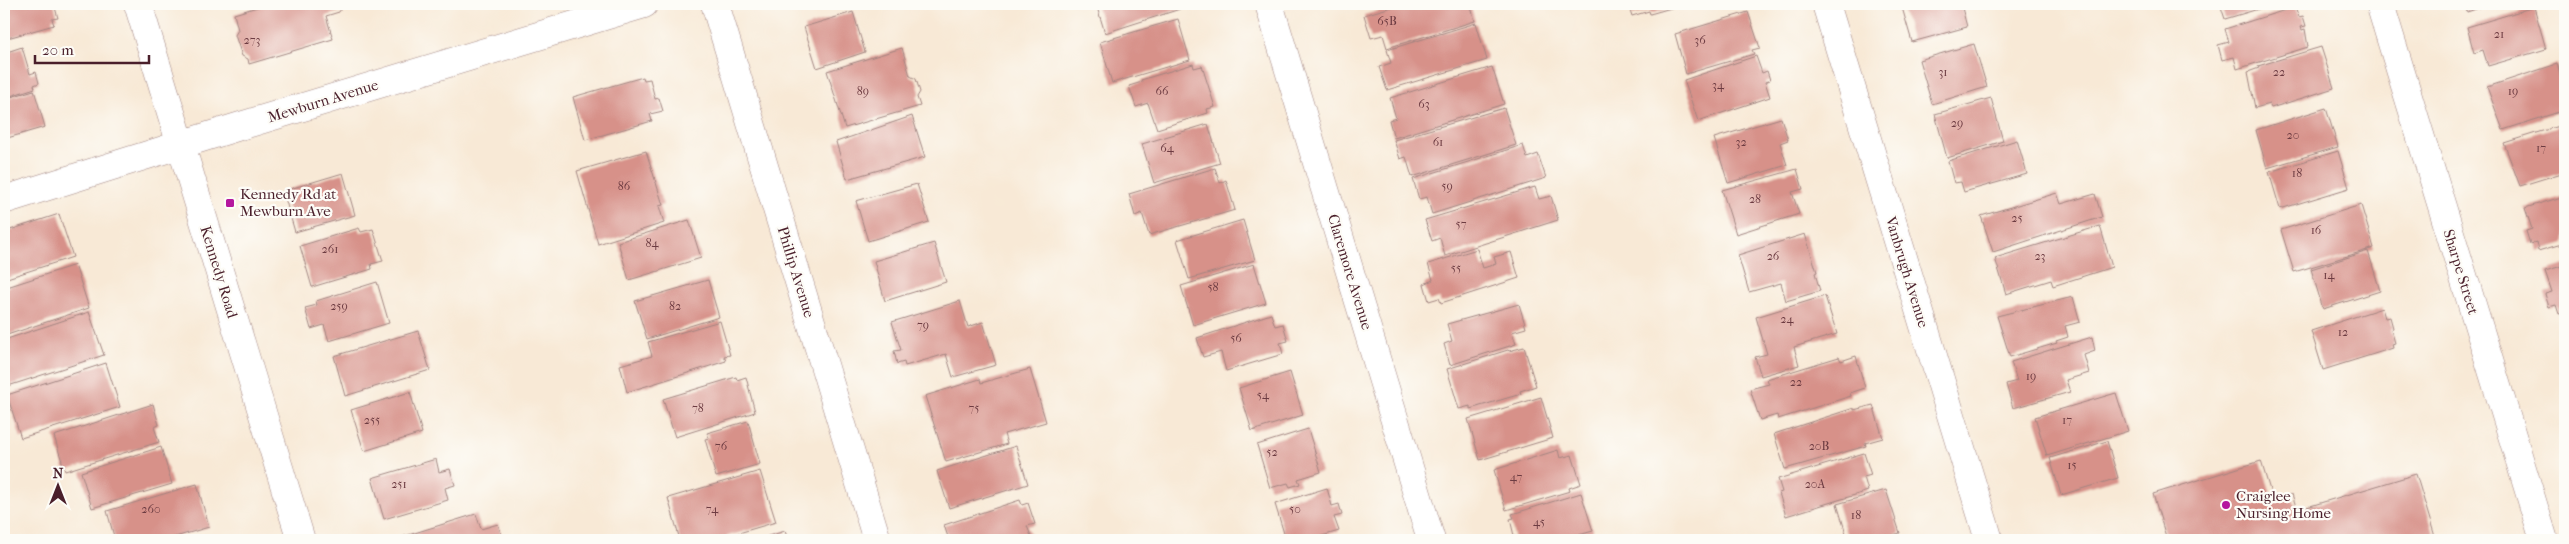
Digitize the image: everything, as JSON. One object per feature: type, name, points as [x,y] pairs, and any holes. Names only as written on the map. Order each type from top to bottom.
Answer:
[{"type":"street","name":"Kennedy Road","points":[[138,4],[301,540]]},
{"type":"street","name":"Mewburn Avenue","points":[[4,200],[180,144],[644,4]]},
{"type":"street","name":"Phillip Avenue","points":[[715,4],[877,540]]},
{"type":"street","name":"Claremore Avenue","points":[[1270,4],[1431,540]]},
{"type":"street","name":"Vanbrugh Avenue","points":[[1826,4],[1989,540]]},
{"type":"street","name":"Sharpe Street","points":[[2380,4],[2544,540]]},
{"type":"building","points":[[4,4],[54,4],[58,18],[52,19],[54,25],[4,39]]},
{"type":"building","points":[[267,4],[344,4],[339,12],[326,16],[333,39],[249,64],[248,59],[242,56],[235,35],[238,30],[234,14]]},
{"type":"building","points":[[1096,4],[1178,4],[1180,9],[1105,33]]},
{"type":"building","points":[[1402,4],[1470,4],[1475,21],[1387,48],[1383,35],[1371,38],[1364,15]]},
{"type":"building","points":[[1628,4],[1685,4],[1650,14],[1649,11],[1632,16]]},
{"type":"building","points":[[1901,4],[1961,4],[1967,27],[1912,42]]},
{"type":"building","points":[[2220,4],[2275,4],[2225,19]]},
{"type":"building","points":[[2464,4],[2491,4],[2467,12]]},
{"type":"building","points":[[2295,7],[2299,17],[2303,16],[2306,26],[2301,27],[2302,30],[2305,29],[2308,47],[2237,69],[2234,57],[2222,60],[2218,45],[2229,42],[2225,29]]},
{"type":"building","points":[[2534,7],[2546,49],[2488,66],[2483,50],[2474,53],[2467,27]]},
{"type":"building","points":[[853,12],[865,52],[817,68],[804,27]]},
{"type":"building","points":[[1748,12],[1760,48],[1752,50],[1754,54],[1686,74],[1675,34]]},
{"type":"building","points":[[1178,19],[1190,60],[1112,83],[1100,42]]},
{"type":"building","points":[[1476,23],[1487,60],[1387,90],[1379,67],[1391,63],[1387,50]]},
{"type":"building","points":[[1974,44],[1987,87],[1932,104],[1919,60]]},
{"type":"building","points":[[22,47],[30,74],[36,72],[39,83],[34,85],[35,88],[4,98],[4,53]]},
{"type":"building","points":[[2321,47],[2334,88],[2271,108],[2269,104],[2255,108],[2248,72],[2259,68],[2258,66]]},
{"type":"building","points":[[902,48],[910,76],[916,79],[920,92],[917,97],[920,106],[845,128],[827,71]]},
{"type":"building","points":[[1756,56],[1762,73],[1767,71],[1770,80],[1765,82],[1770,97],[1698,121],[1684,80]]},
{"type":"building","points":[[1193,64],[1194,68],[1202,66],[1215,107],[1207,109],[1208,113],[1157,129],[1148,103],[1136,107],[1129,86],[1142,82],[1141,80]]},
{"type":"building","points":[[2557,64],[2565,92],[2565,110],[2503,130],[2487,87]]},
{"type":"building","points":[[1492,67],[1504,104],[1394,138],[1389,120],[1396,118],[1390,98]]},
{"type":"building","points":[[643,77],[644,80],[650,79],[655,99],[659,98],[663,111],[650,114],[652,121],[585,140],[573,97]]},
{"type":"building","points":[[34,90],[45,127],[4,139],[4,99]]},
{"type":"building","points":[[1991,98],[2003,141],[1947,158],[1935,114]]},
{"type":"building","points":[[1504,108],[1516,145],[1412,177],[1406,157],[1400,159],[1394,140]]},
{"type":"building","points":[[2326,108],[2338,147],[2267,168],[2256,130]]},
{"type":"building","points":[[912,116],[925,157],[847,179],[836,142]]},
{"type":"building","points":[[1781,118],[1788,140],[1780,143],[1787,165],[1728,183],[1714,138]]},
{"type":"building","points":[[1208,124],[1220,163],[1154,183],[1142,144]]},
{"type":"building","points":[[2565,124],[2565,172],[2520,186],[2504,143]]},
{"type":"building","points":[[2017,140],[2027,174],[1964,192],[1961,182],[1954,183],[1948,161]]},
{"type":"building","points":[[1523,145],[1527,158],[1538,154],[1546,178],[1432,214],[1427,197],[1419,199],[1413,179]]},
{"type":"building","points":[[646,151],[663,205],[659,206],[664,223],[598,244],[577,171]]},
{"type":"building","points":[[2338,151],[2349,188],[2280,209],[2269,172]]},
{"type":"building","points":[[1215,168],[1220,183],[1226,180],[1235,210],[1149,235],[1142,213],[1135,216],[1129,194]]},
{"type":"building","points":[[1797,169],[1803,189],[1792,192],[1799,214],[1736,234],[1722,190]]},
{"type":"building","points":[[343,173],[355,215],[295,232],[283,191]]},
{"type":"building","points":[[917,184],[929,222],[868,241],[856,201]]},
{"type":"building","points":[[1535,187],[1539,199],[1551,196],[1558,220],[1445,256],[1440,238],[1432,241],[1425,220]]},
{"type":"building","points":[[2057,193],[2061,204],[2095,194],[2102,217],[1993,252],[1981,216]]},
{"type":"building","points":[[2565,196],[2565,243],[2538,251],[2536,242],[2530,244],[2526,231],[2532,229],[2525,208]]},
{"type":"building","points":[[2361,205],[2374,248],[2294,272],[2281,230]]},
{"type":"building","points":[[59,214],[73,257],[4,279],[4,232]]},
{"type":"building","points":[[689,220],[701,258],[629,280],[618,242]]},
{"type":"building","points":[[1243,220],[1255,260],[1189,279],[1177,240]]},
{"type":"building","points":[[2100,226],[2112,267],[2053,286],[2051,280],[2006,294],[1995,258]]},
{"type":"building","points":[[359,228],[361,232],[373,229],[383,261],[371,264],[372,269],[312,287],[300,246]]},
{"type":"building","points":[[1805,234],[1817,272],[1815,273],[1820,291],[1786,301],[1781,283],[1749,292],[1738,255]]},
{"type":"building","points":[[934,243],[946,282],[885,301],[874,261]]},
{"type":"building","points":[[1477,249],[1483,268],[1496,264],[1494,257],[1511,252],[1519,278],[1441,303],[1439,298],[1429,301],[1424,284],[1433,280],[1428,264]]},
{"type":"building","points":[[2368,251],[2380,291],[2323,309],[2311,269]]},
{"type":"building","points":[[1254,264],[1266,303],[1193,325],[1181,286]]},
{"type":"building","points":[[75,265],[89,308],[4,336],[4,288]]},
{"type":"building","points":[[2565,265],[2565,312],[2559,314],[2556,305],[2549,307],[2545,294],[2552,292],[2545,271]]},
{"type":"building","points":[[708,280],[719,317],[647,339],[635,301]]},
{"type":"building","points":[[377,282],[389,323],[329,341],[324,325],[311,329],[305,308],[317,305],[316,301]]},
{"type":"building","points":[[1825,296],[1837,334],[1794,347],[1799,365],[1761,376],[1755,357],[1767,354],[1756,317]]},
{"type":"building","points":[[2073,297],[2080,322],[2065,326],[2068,337],[2056,341],[2057,343],[2010,357],[1997,316]]},
{"type":"building","points":[[960,301],[968,327],[983,322],[996,365],[953,377],[946,354],[905,366],[904,362],[897,364],[894,351],[901,350],[892,322]]},
{"type":"building","points":[[1519,304],[1526,328],[1512,332],[1516,344],[1450,365],[1444,344],[1452,341],[1447,324]]},
{"type":"building","points":[[2382,308],[2385,318],[2390,317],[2395,343],[2392,344],[2393,348],[2323,370],[2311,331]]},
{"type":"building","points":[[89,312],[104,355],[5,387],[4,340]]},
{"type":"building","points":[[1271,314],[1275,326],[1283,324],[1288,341],[1280,343],[1283,354],[1226,371],[1221,352],[1203,357],[1197,338]]},
{"type":"building","points":[[720,321],[730,355],[724,356],[726,361],[627,392],[620,365],[652,356],[648,342]]},
{"type":"building","points":[[418,331],[430,370],[345,396],[334,356]]},
{"type":"building","points":[[2092,337],[2095,351],[2084,355],[2089,373],[2066,380],[2070,392],[2013,408],[2006,384],[2017,381],[2011,362]]},
{"type":"building","points":[[1524,347],[1536,386],[1520,391],[1521,394],[1470,409],[1470,406],[1459,409],[1447,369],[1508,350]]},
{"type":"building","points":[[1856,356],[1865,388],[1850,393],[1851,396],[1778,419],[1777,415],[1760,420],[1750,389],[1769,384],[1767,379],[1839,357],[1841,361]]},
{"type":"building","points":[[106,363],[120,407],[21,438],[7,395]]},
{"type":"building","points":[[1030,369],[1046,422],[1004,434],[1007,444],[946,462],[925,396],[980,379],[981,383]]},
{"type":"building","points":[[1290,372],[1303,415],[1252,431],[1239,388]]},
{"type":"building","points":[[736,377],[737,380],[746,377],[755,412],[675,437],[663,399]]},
{"type":"building","points":[[410,392],[422,433],[364,451],[351,410]]},
{"type":"building","points":[[2116,393],[2128,431],[2047,456],[2035,417]]},
{"type":"building","points":[[1541,397],[1553,438],[1480,460],[1468,419]]},
{"type":"building","points":[[153,404],[159,425],[154,427],[159,442],[65,471],[54,436]]},
{"type":"building","points":[[1873,405],[1883,438],[1865,443],[1866,446],[1785,469],[1774,434],[1854,408],[1854,410]]},
{"type":"building","points":[[748,421],[760,464],[716,477],[705,439],[709,438],[707,433]]},
{"type":"building","points":[[1308,429],[1321,472],[1298,479],[1300,484],[1290,487],[1288,483],[1270,488],[1257,445]]},
{"type":"building","points":[[2107,441],[2118,478],[2061,495],[2050,458]]},
{"type":"building","points":[[1016,446],[1028,484],[949,508],[937,471]]},
{"type":"building","points":[[161,447],[172,484],[92,508],[81,472]]},
{"type":"building","points":[[1558,450],[1560,458],[1572,455],[1581,484],[1569,488],[1570,491],[1506,510],[1494,470]]},
{"type":"building","points":[[1864,453],[1871,475],[1864,477],[1868,491],[1786,516],[1779,493],[1782,492],[1778,479]]},
{"type":"building","points":[[436,459],[439,472],[450,469],[455,485],[445,488],[448,500],[384,519],[372,478]]},
{"type":"building","name":"Craiglee Nursing Home","points":[[2261,461],[2273,500],[2292,494],[2297,510],[2416,474],[2436,540],[2167,540],[2153,494]]},
{"type":"building","points":[[760,471],[776,522],[715,540],[680,540],[668,498]]},
{"type":"building","points":[[197,484],[209,527],[165,540],[115,540],[107,511]]},
{"type":"building","points":[[1327,488],[1332,506],[1339,504],[1342,515],[1334,517],[1339,531],[1315,538],[1316,540],[1286,540],[1275,504]]},
{"type":"building","points":[[1886,490],[1900,533],[1876,540],[1848,540],[1837,504]]},
{"type":"building","points":[[1581,493],[1593,531],[1561,540],[1515,540],[1510,519],[1514,518],[1512,514]]},
{"type":"building","points":[[1020,500],[1022,505],[1028,503],[1035,524],[1027,526],[1031,536],[1019,540],[949,540],[944,525]]},
{"type":"building","points":[[476,514],[481,529],[498,524],[503,540],[392,540]]},
{"type":"building","points":[[785,531],[788,540],[755,540]]},
{"type":"place","name":"Kennedy Rd at Mewburn Ave","points":[[230,203]]},
{"type":"place","name":"Craiglee Nursing Home","points":[[2226,505]]}]
